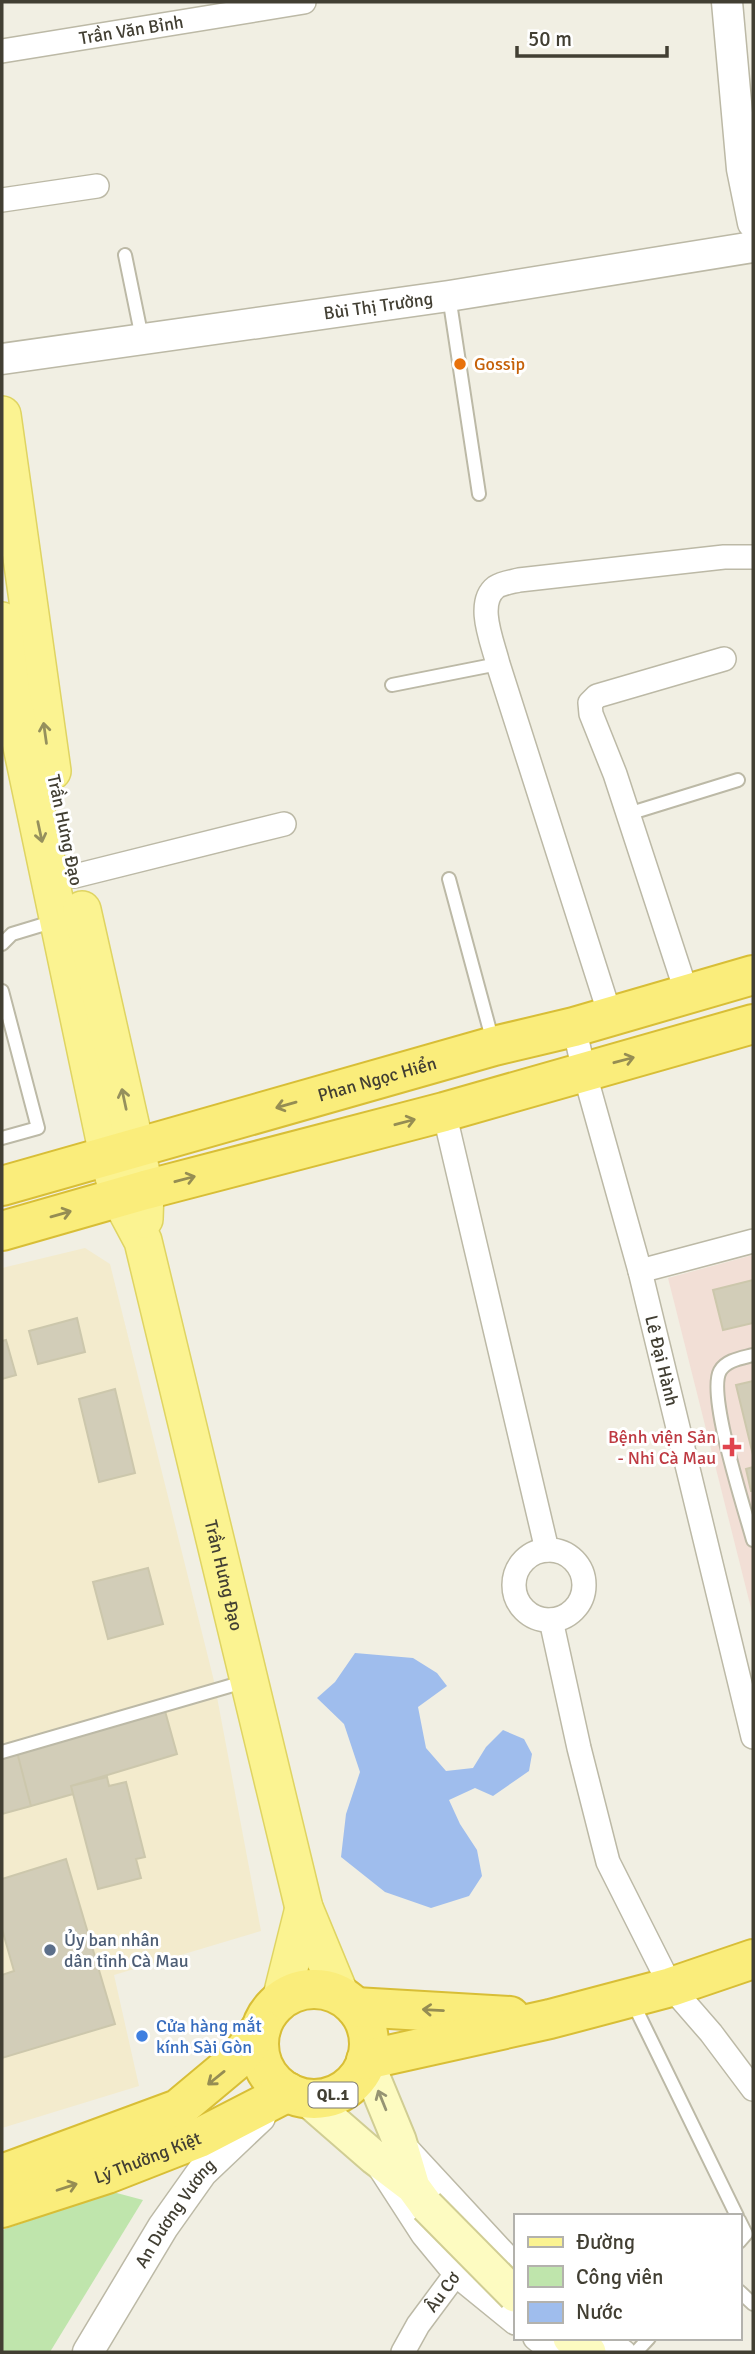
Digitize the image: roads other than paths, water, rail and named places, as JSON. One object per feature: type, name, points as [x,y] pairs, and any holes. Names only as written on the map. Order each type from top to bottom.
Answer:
[{"type":"highway","name":"Phan Ngọc Hiển","points":[[2,1186],[753,975]]},
{"type":"highway","points":[[2,1231],[444,1112],[753,1024]]},
{"type":"highway","name":"QL.1","points":[[366,2060],[550,2019],[671,1987],[753,1960]]},
{"type":"highway","name":"QL.1","points":[[347,2001],[365,2023],[369,2041],[366,2060],[357,2077],[347,2087],[327,2097],[297,2095],[273,2081],[263,2065],[259,2046],[271,2014],[295,1992],[325,1990],[347,2001],[550,2019]]},
{"type":"highway","name":"Lý Thường Kiệt","points":[[2,2174],[178,2109],[239,2058],[271,2014]]},
{"type":"highway","name":"Lý Thường Kiệt","points":[[2,2208],[107,2174],[297,2095]]},
{"type":"main road","name":"Trần Hưng Đạo","points":[[2,415],[46,737],[42,782],[59,920],[122,1152],[247,1681],[304,1908],[347,2001]]},
{"type":"main road","name":"Trần Hưng Đạo","points":[[2,621],[11,694],[75,876],[122,1152]]},
{"type":"main road","name":"Trần Hưng Đạo","points":[[271,2014],[304,1908]]},
{"type":"main road","points":[[366,2060],[387,2149],[420,2196],[514,2294]]},
{"type":"main road","points":[[297,2095],[387,2149]]},
{"type":"main road","points":[[573,2340],[589,2352]]},
{"type":"street","name":"Trần Văn Bỉnh","points":[[2,51],[304,2]]},
{"type":"street","points":[[727,2],[742,169],[753,223]]},
{"type":"street","points":[[2,200],[97,186]]},
{"type":"street","name":"Bùi Thị Trường","points":[[2,359],[449,296],[753,247]]},
{"type":"street","points":[[610,1015],[498,664],[486,605],[494,589],[519,580],[753,556]]},
{"type":"street","points":[[687,994],[628,814],[591,714],[590,702],[597,696],[724,659]]},
{"type":"street","points":[[75,876],[284,824]]},
{"type":"street","name":"Lê Đại Hành","points":[[574,1027],[640,1271],[753,1737]]},
{"type":"street","points":[[444,1112],[547,1550]]},
{"type":"street","points":[[640,1271],[753,1241]]},
{"type":"street","points":[[547,1550],[570,1556],[579,1566],[584,1578],[584,1590],[579,1604],[571,1613],[551,1620],[528,1614],[515,1594],[514,1582],[525,1560],[547,1550]]},
{"type":"street","points":[[551,1620],[608,1862],[671,1987],[711,2033],[753,2089]]},
{"type":"street","name":"An Dương Vương","points":[[88,2352],[163,2227],[202,2172],[241,2133],[297,2095]]},
{"type":"street","points":[[387,2149],[485,2232],[514,2264]]},
{"type":"street","points":[[387,2149],[407,2213],[456,2275],[514,2322]]},
{"type":"street","name":"Âu Cơ","points":[[402,2352],[418,2325],[485,2232]]},
{"type":"street","points":[[537,2340],[552,2352]]},
{"type":"street","points":[[607,2340],[624,2352]]},
{"type":"lane","points":[[125,255],[142,339]]},
{"type":"lane","points":[[449,296],[479,494]]},
{"type":"lane","points":[[392,685],[498,664]]},
{"type":"lane","points":[[628,814],[738,780]]},
{"type":"lane","points":[[449,879],[494,1046]]},
{"type":"lane","points":[[2,944],[12,934],[59,920]]},
{"type":"lane","points":[[2,991],[38,1128],[2,1138]]},
{"type":"lane","points":[[753,1355],[731,1361],[724,1366],[718,1373],[717,1385],[724,1436],[753,1540]]},
{"type":"lane","points":[[2,1752],[247,1681]]},
{"type":"lane","points":[[630,1997],[736,2214]]},
{"type":"lane","points":[[741,2224],[746,2234],[741,2240]]},
{"type":"water","points":[[355,1653],[413,1658],[437,1673],[447,1686],[418,1707],[426,1748],[446,1771],[473,1768],[486,1747],[503,1730],[524,1739],[532,1754],[529,1771],[493,1796],[475,1788],[449,1800],[460,1824],[477,1850],[482,1876],[469,1896],[431,1908],[385,1892],[341,1857],[346,1814],[360,1772],[344,1724],[317,1698],[335,1682]]},
{"type":"place","name":"Gossip","points":[[460,364]]},
{"type":"place","name":"Bệnh viện Sản - Nhi Cà Mau","points":[[732,1447]]},
{"type":"place","name":"Ủy ban nhân dân tỉnh Cà Mau","points":[[50,1950]]},
{"type":"place","name":"Cửa hàng mắt kính Sài Gòn","points":[[142,2036]]}]
